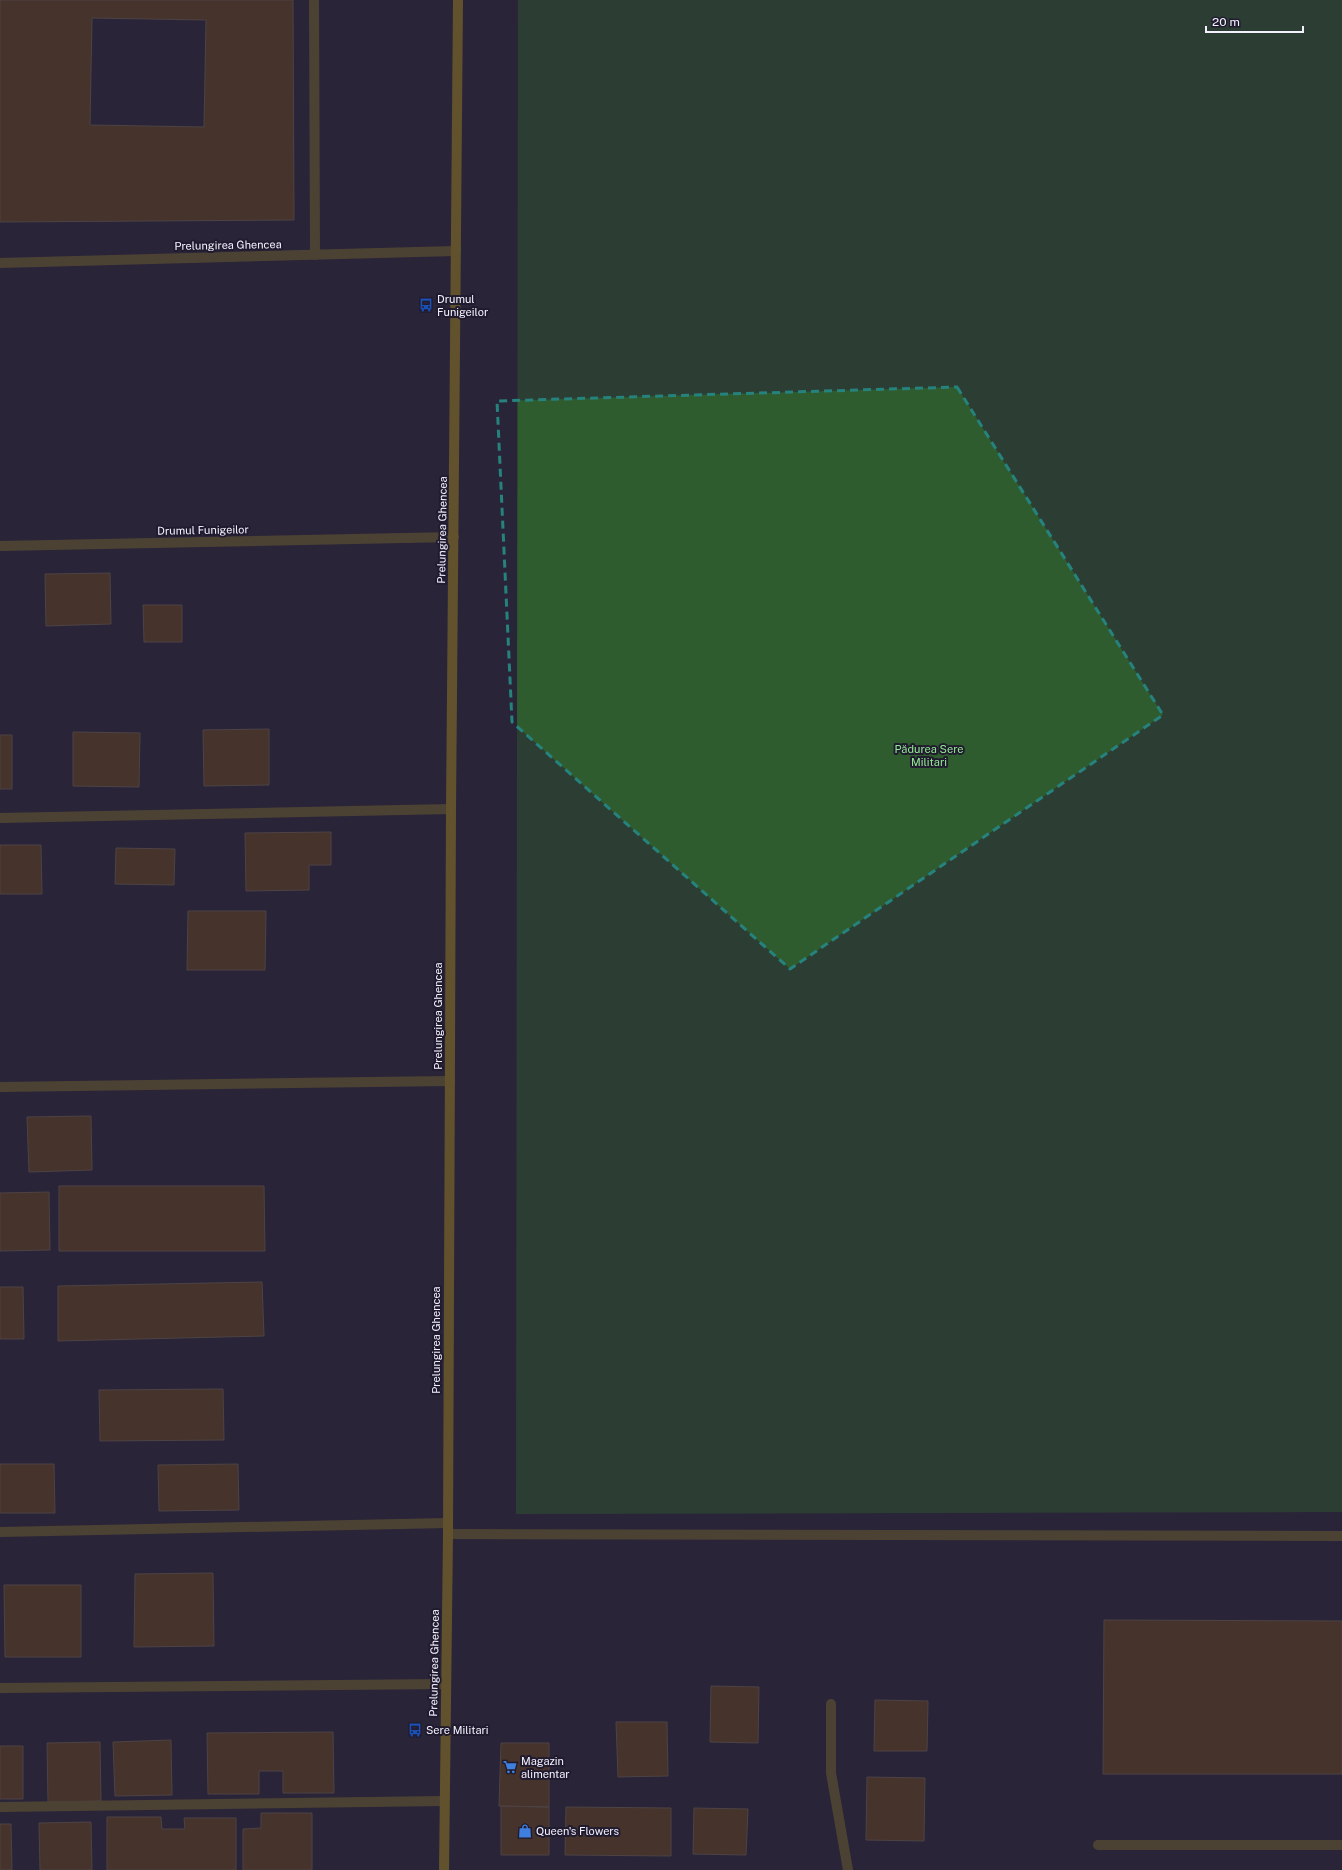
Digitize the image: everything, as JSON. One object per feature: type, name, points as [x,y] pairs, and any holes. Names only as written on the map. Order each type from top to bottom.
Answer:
[{"type":"main road","name":"Prelungirea Ghencea","points":[[444,1870],[448,1534],[451,809],[458,0]]},
{"type":"street","points":[[314,0],[315,255]]},
{"type":"street","name":"Prelungirea Ghencea","points":[[0,263],[456,251]]},
{"type":"street","name":"Drumul Funigeilor","points":[[0,546],[454,537]]},
{"type":"street","points":[[0,818],[451,809]]},
{"type":"street","points":[[0,1087],[450,1082]]},
{"type":"street","points":[[0,1532],[448,1523]]},
{"type":"street","points":[[448,1534],[1342,1536]]},
{"type":"street","points":[[0,1688],[446,1684]]},
{"type":"street","points":[[831,1704],[831,1773],[848,1870]]},
{"type":"street","points":[[0,1807],[444,1801]]},
{"type":"street","points":[[1098,1845],[1342,1845]]},
{"type":"highlighted area","points":[[957,387],[1163,715],[790,969],[512,722],[497,401]]},
{"type":"green space","name":"Pădurea Sere Militari","points":[[518,0],[1342,0],[1342,1512],[516,1514]]},
{"type":"building","points":[[0,0],[293,0],[294,220],[0,222]],"holes":[[[92,18],[206,20],[204,127],[90,125]]]},
{"type":"building","points":[[110,573],[111,624],[46,626],[45,574]]},
{"type":"building","points":[[143,605],[182,605],[182,642],[144,642]]},
{"type":"building","points":[[269,729],[269,785],[204,786],[203,730]]},
{"type":"building","points":[[73,732],[140,733],[139,787],[73,786]]},
{"type":"building","points":[[0,735],[12,735],[12,789],[0,789]]},
{"type":"building","points":[[331,832],[331,865],[309,865],[309,890],[246,891],[245,833]]},
{"type":"building","points":[[0,845],[41,845],[42,894],[0,894]]},
{"type":"building","points":[[116,848],[175,849],[174,885],[115,884]]},
{"type":"building","points":[[188,911],[266,911],[265,970],[187,970]]},
{"type":"building","points":[[91,1116],[92,1170],[29,1172],[27,1117]]},
{"type":"building","points":[[59,1186],[264,1186],[265,1251],[59,1251]]},
{"type":"building","points":[[49,1192],[50,1250],[0,1251],[0,1193]]},
{"type":"building","points":[[262,1282],[264,1336],[58,1341],[58,1286]]},
{"type":"building","points":[[0,1287],[23,1287],[24,1339],[0,1339]]},
{"type":"building","points":[[223,1389],[224,1440],[100,1441],[99,1390]]},
{"type":"building","points":[[0,1464],[54,1464],[55,1513],[0,1513]]},
{"type":"building","points":[[238,1464],[239,1510],[159,1511],[158,1465]]},
{"type":"building","points":[[213,1573],[214,1646],[134,1647],[135,1574]]},
{"type":"building","points":[[4,1585],[81,1585],[81,1657],[5,1657]]},
{"type":"building","points":[[1104,1620],[1342,1621],[1342,1774],[1103,1774]]},
{"type":"building","points":[[711,1686],[759,1687],[758,1743],[710,1742]]},
{"type":"building","points":[[875,1700],[928,1701],[927,1751],[874,1751]]},
{"type":"building","points":[[616,1722],[667,1722],[668,1776],[618,1777]]},
{"type":"building","points":[[333,1732],[334,1793],[283,1793],[283,1771],[259,1771],[259,1794],[208,1794],[207,1733]]},
{"type":"building","points":[[171,1740],[172,1795],[115,1796],[113,1742]]},
{"type":"building","points":[[100,1742],[101,1801],[48,1802],[47,1743]]},
{"type":"building","points":[[501,1743],[549,1743],[549,1807],[499,1806]]},
{"type":"building","points":[[0,1746],[23,1746],[23,1799],[0,1799]]},
{"type":"building","points":[[867,1777],[925,1778],[924,1841],[866,1840]]},
{"type":"building","name":"Queen's Flowers","points":[[501,1806],[549,1807],[549,1855],[501,1855]]},
{"type":"building","points":[[566,1807],[671,1808],[671,1856],[565,1855]]},
{"type":"building","points":[[694,1808],[748,1809],[746,1855],[693,1854]]},
{"type":"building","points":[[261,1813],[312,1813],[312,1870],[243,1870],[243,1829],[261,1828]]},
{"type":"building","points":[[107,1817],[161,1817],[162,1829],[185,1829],[184,1818],[236,1818],[236,1870],[107,1870]]},
{"type":"building","points":[[91,1822],[92,1870],[40,1870],[39,1823]]},
{"type":"building","points":[[0,1824],[11,1824],[12,1870],[0,1870]]},
{"type":"place","name":"Drumul Funigeilor","points":[[426,305]]},
{"type":"place","name":"Sere Militari","points":[[415,1730]]},
{"type":"place","name":"Magazin alimentar","points":[[510,1767]]},
{"type":"place","name":"Queen's Flowers","points":[[525,1831]]}]
